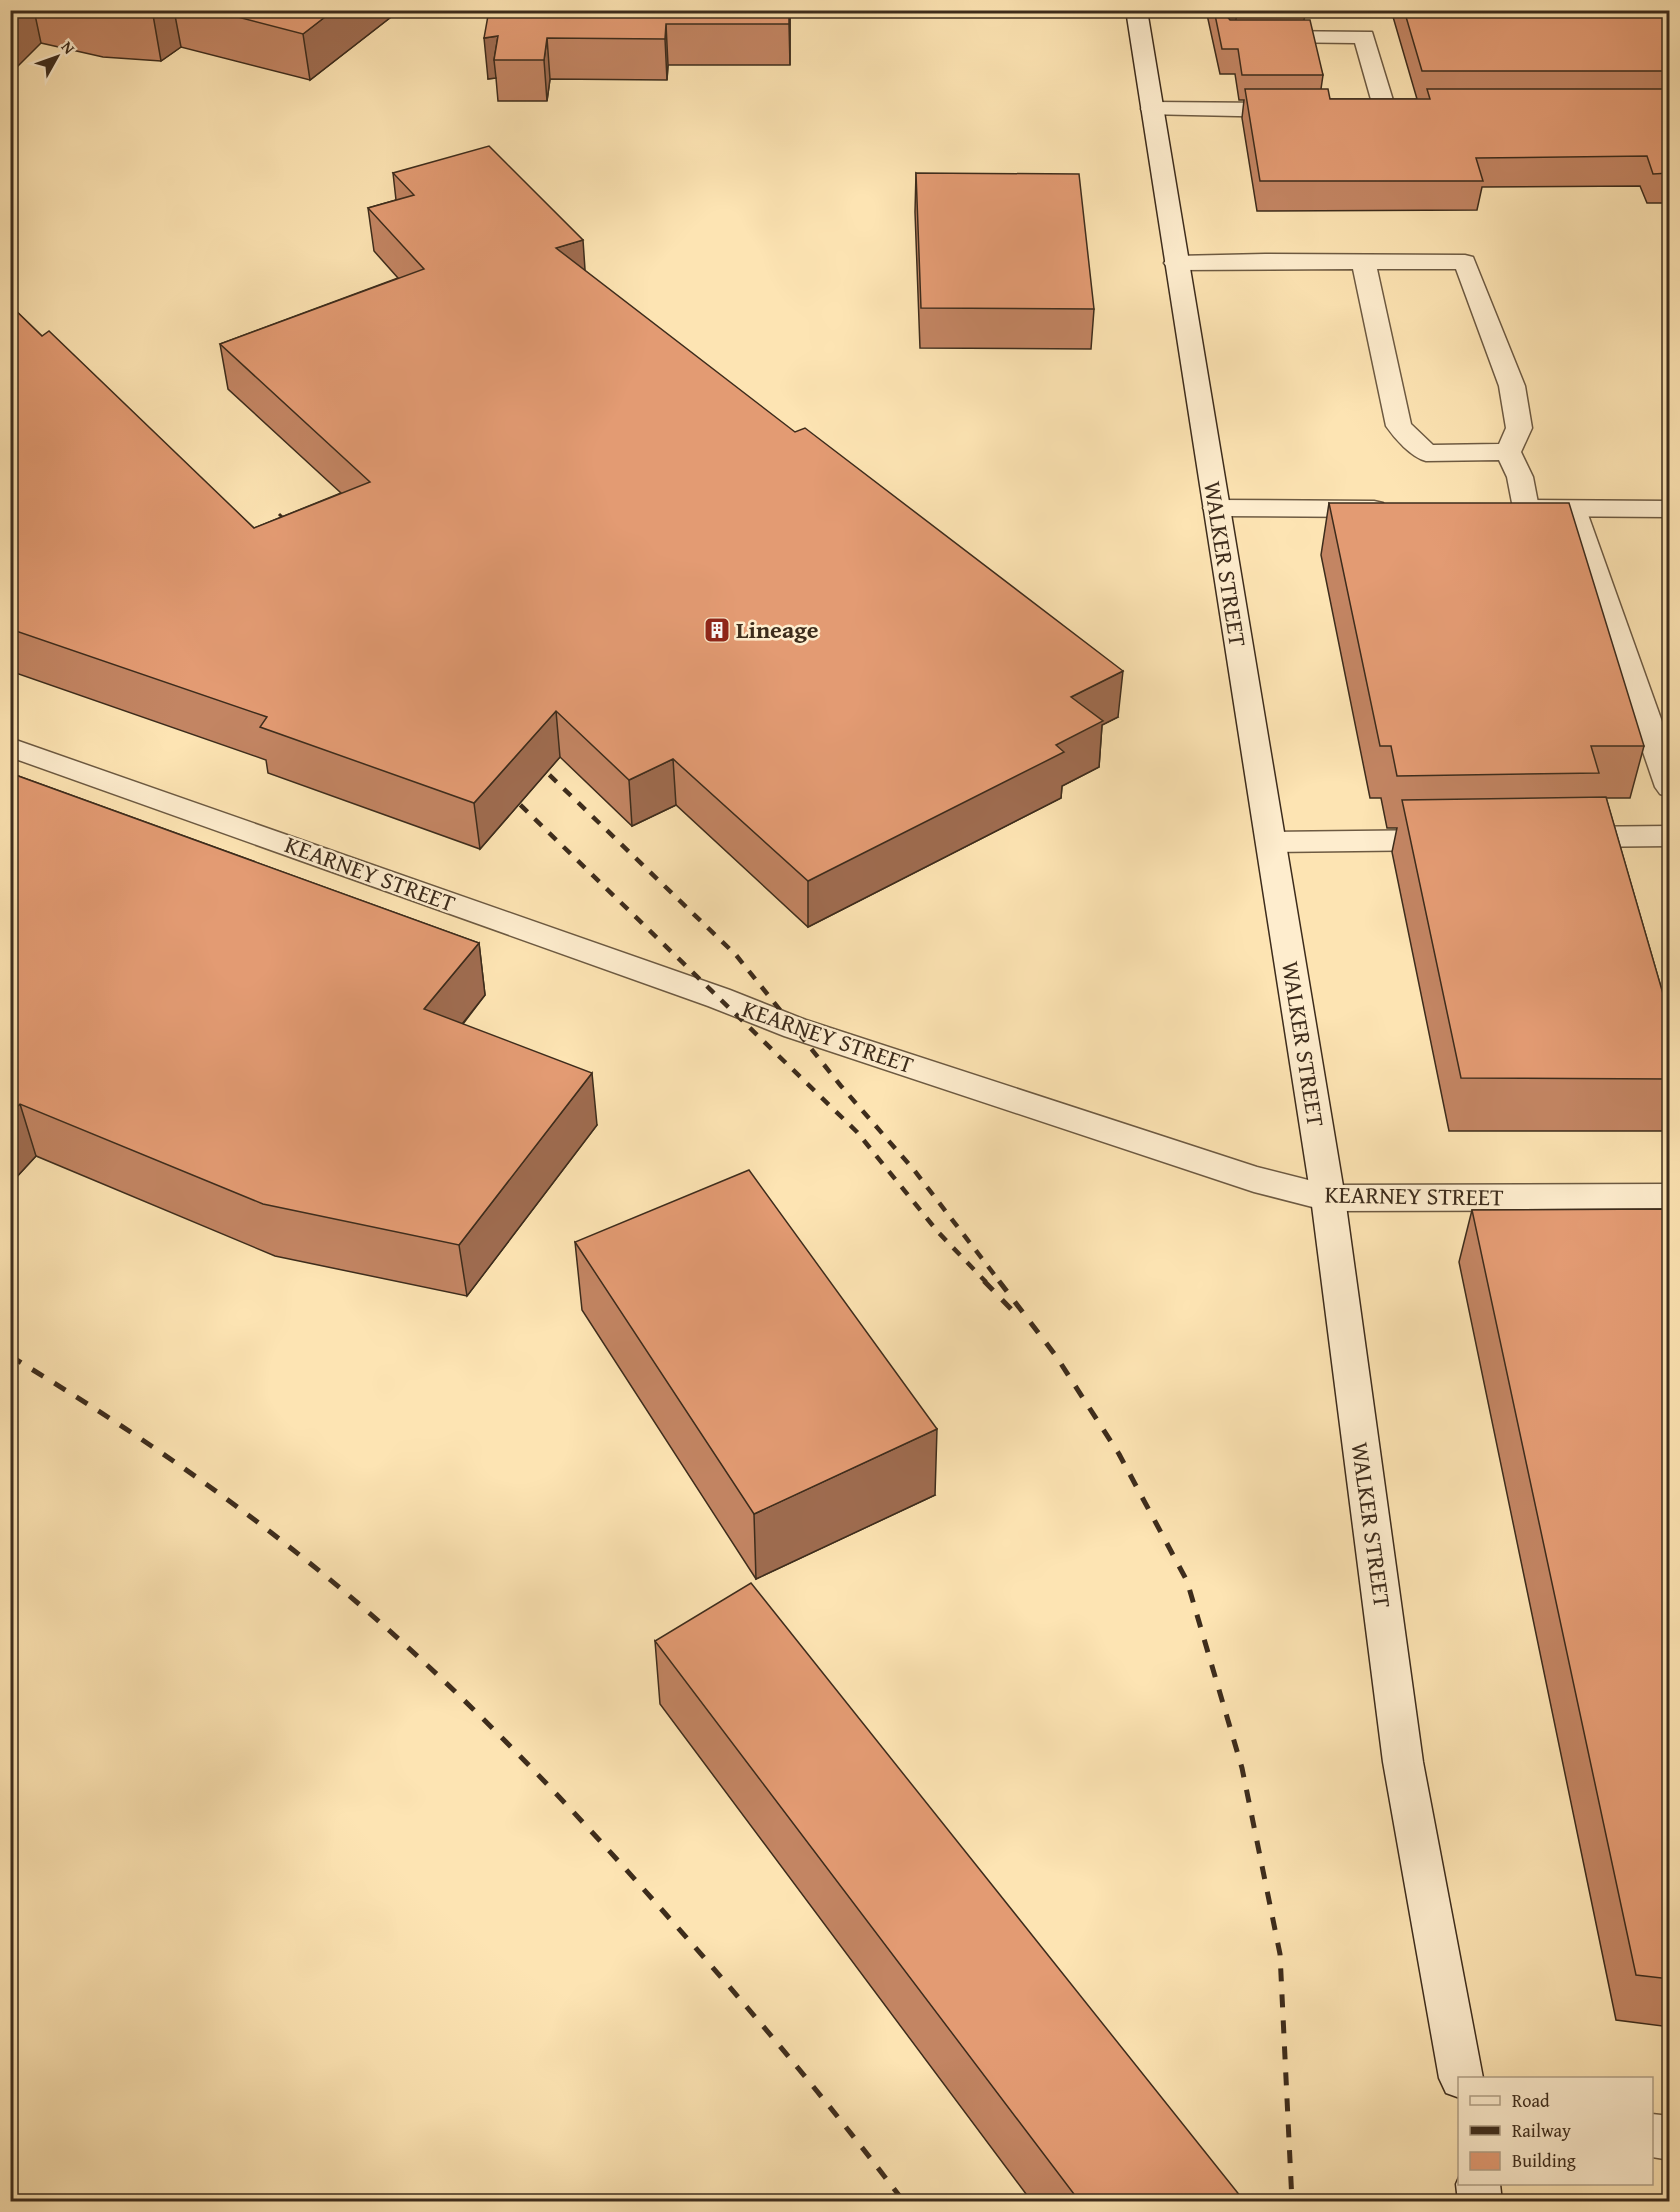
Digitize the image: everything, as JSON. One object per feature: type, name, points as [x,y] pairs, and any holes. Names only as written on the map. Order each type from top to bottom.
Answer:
[{"type":"main road","name":"WALKER STREET","points":[[1136,10],[1328,1198],[1403,1762],[1461,2077]]},
{"type":"main road","points":[[1246,37],[1364,37],[1385,110]]},
{"type":"main road","points":[[1152,110],[1303,110]]},
{"type":"main road","points":[[1361,110],[1409,110]]},
{"type":"main road","points":[[1363,261],[1399,426],[1426,453],[1508,452]]},
{"type":"main road","points":[[1176,263],[1465,262],[1512,386],[1519,428],[1508,452]]},
{"type":"main road","points":[[1508,452],[1520,477],[1514,508],[1670,509]]},
{"type":"main road","points":[[1216,508],[1394,509]]},
{"type":"main road","points":[[1573,509],[1670,787]]},
{"type":"main road","name":"KEARNEY STREET","points":[[10,747],[719,998],[795,1028],[1254,1179],[1328,1198],[1670,1197]]},
{"type":"main road","points":[[1543,838],[1670,836]]},
{"type":"main road","points":[[1270,842],[1462,839]]},
{"type":"main road","points":[[1653,2136],[1670,2138]]},
{"type":"main road","points":[[1478,2185],[1480,2202]]},
{"type":"building","points":[[10,10],[18,10],[10,18]]},
{"type":"building","points":[[90,10],[159,10],[153,15]]},
{"type":"building","points":[[211,10],[334,10],[303,34]]},
{"type":"building","points":[[489,10],[789,10],[789,24],[666,24],[665,39],[547,38],[544,60],[494,60],[498,36],[484,38]]},
{"type":"building","points":[[1214,10],[1226,10],[1225,14],[1230,20],[1310,20],[1323,75],[1242,75],[1238,49],[1222,49]]},
{"type":"building","points":[[1404,10],[1670,10],[1670,71],[1422,71]]},
{"type":"building","points":[[1245,89],[1328,89],[1330,99],[1430,99],[1427,89],[1670,89],[1670,173],[1653,174],[1647,156],[1476,158],[1483,181],[1260,181]]},
{"type":"building","points":[[489,146],[583,240],[556,248],[795,432],[805,428],[1123,671],[1071,697],[1103,721],[1056,745],[1064,752],[808,881],[673,759],[629,780],[556,711],[474,803],[260,727],[267,717],[10,629],[10,305],[42,336],[49,331],[254,528],[370,482],[220,344],[424,269],[368,208],[414,195],[393,173]]},
{"type":"building","points":[[916,173],[1079,174],[1094,309],[921,308]]},
{"type":"building","points":[[1329,503],[1569,503],[1644,746],[1591,746],[1599,773],[1397,776],[1391,746],[1380,746]]},
{"type":"building","points":[[10,773],[479,943],[424,1009],[592,1073],[459,1245],[263,1204],[20,1104],[10,1113]]},
{"type":"building","points":[[1606,797],[1670,1018],[1670,1079],[1461,1078],[1402,800]]},
{"type":"building","points":[[749,1170],[937,1429],[754,1514],[575,1242]]},
{"type":"building","points":[[1670,1209],[1670,1979],[1636,1975],[1472,1210]]},
{"type":"building","points":[[751,1583],[1245,2202],[1080,2202],[655,1641]]},
{"type":"railway","points":[[279,514],[295,530]]},
{"type":"railway","points":[[535,761],[736,955],[841,1086],[914,1170],[1000,1282]]},
{"type":"railway","points":[[506,791],[857,1132],[938,1232],[986,1282]]},
{"type":"railway","points":[[984,1281],[1011,1309]]},
{"type":"railway","points":[[999,1281],[1056,1356],[1119,1454],[1187,1581],[1242,1768],[1280,1954],[1292,2202]]},
{"type":"railway","points":[[10,1356],[83,1401],[224,1497],[343,1591],[442,1679],[490,1725],[582,1821],[700,1953],[819,2093],[904,2202]]},
{"type":"place","name":"Lineage","points":[[717,630]]}]
